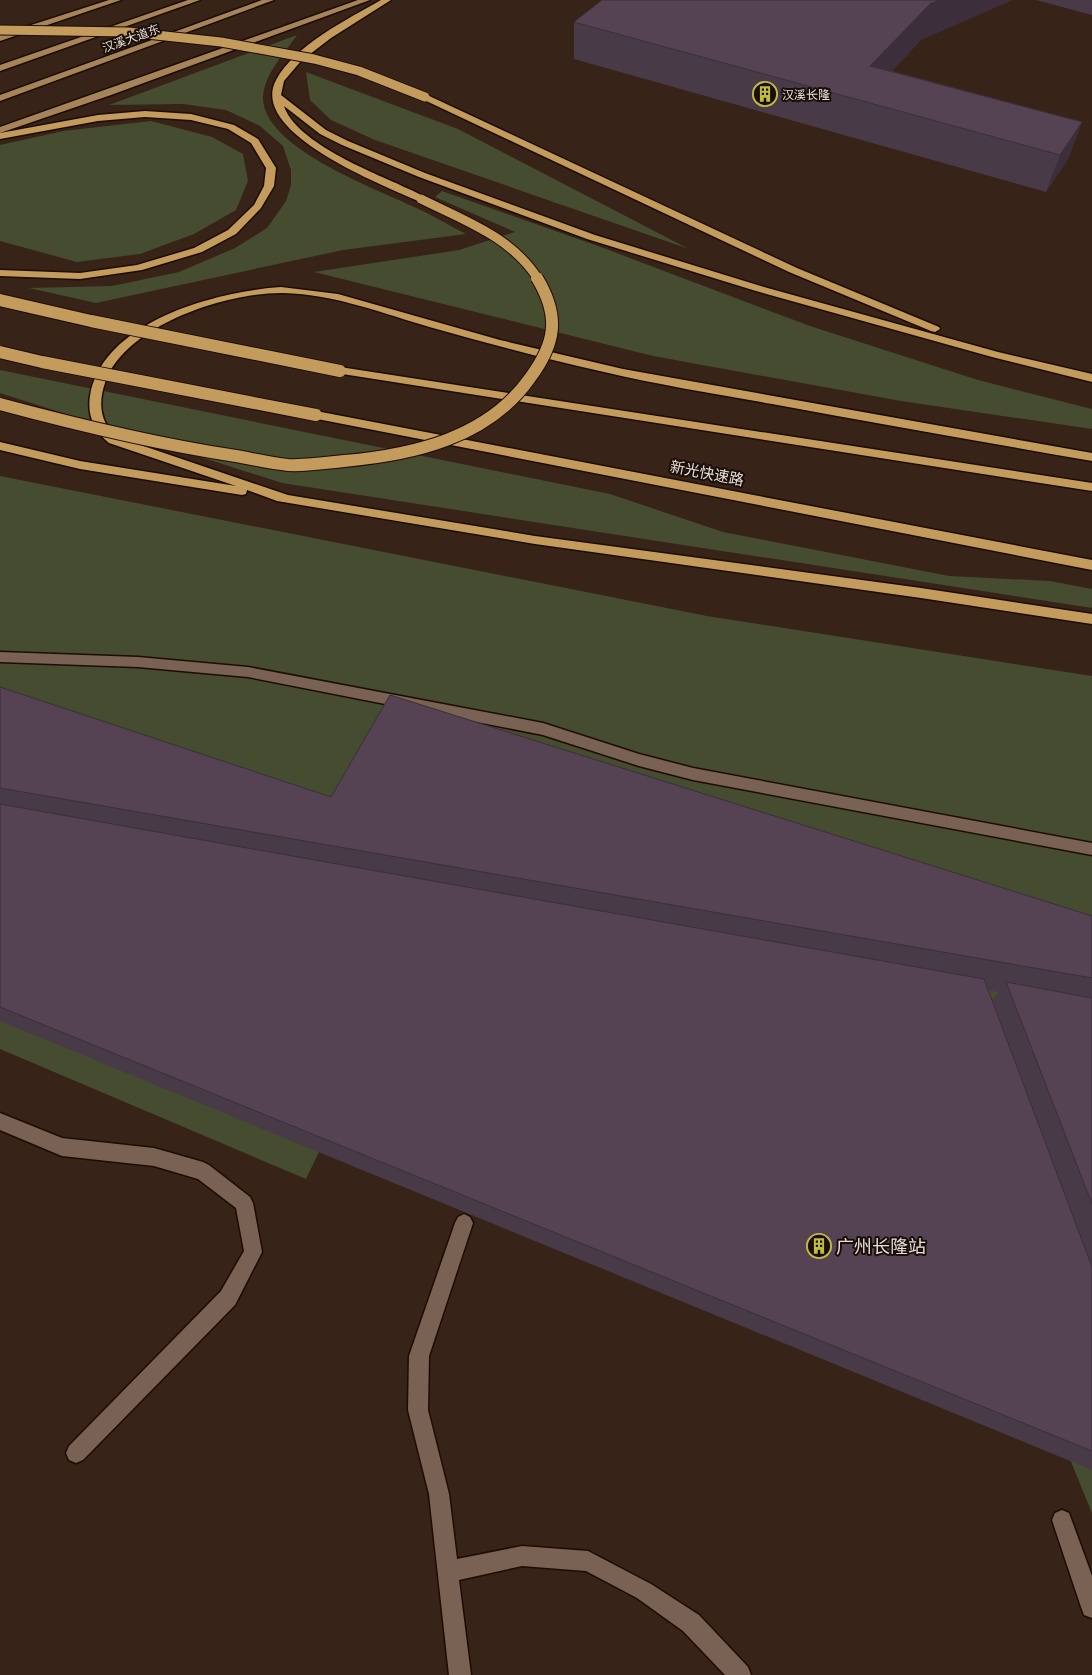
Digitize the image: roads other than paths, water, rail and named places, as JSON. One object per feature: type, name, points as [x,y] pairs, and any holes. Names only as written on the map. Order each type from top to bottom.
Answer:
[{"type":"highway","points":[[0,404],[116,436],[180,449],[293,465],[372,460],[408,452],[457,436],[479,426],[502,412],[523,392],[549,348],[554,330],[554,313],[539,281],[522,259],[488,232],[340,161],[295,129],[282,114],[276,96],[280,80],[294,64],[324,39],[387,0]]},
{"type":"highway","points":[[0,30],[128,32],[221,42],[314,60],[359,71],[425,97],[792,270],[996,355]]},
{"type":"highway","points":[[276,96],[323,132],[345,143],[422,175],[591,237],[760,289],[996,355],[1092,378]]},
{"type":"highway","points":[[0,136],[98,118],[145,114],[191,117],[231,127],[255,141],[271,168],[269,186],[258,206],[232,232],[198,250],[138,268],[80,276],[0,273]]},
{"type":"highway","points":[[285,498],[113,440],[101,429],[95,411],[99,381],[106,368],[133,340],[155,324],[183,309],[256,292],[282,290],[312,293],[360,304],[500,344],[609,370],[1092,457]]},
{"type":"highway","points":[[0,300],[91,322],[340,371],[1092,487]]},
{"type":"highway","name":"新光快速路","points":[[0,352],[51,364],[889,524],[1092,565]]},
{"type":"highway","points":[[0,446],[80,465],[535,540],[922,593],[1092,619]]},
{"type":"main road","points":[[0,38],[117,0]]},
{"type":"main road","name":"汉溪大道东","points":[[0,68],[196,0]]},
{"type":"main road","name":"汉溪大道东","points":[[0,98],[270,0]]},
{"type":"main road","points":[[0,130],[126,87],[366,0]]},
{"type":"street","points":[[0,657],[138,662],[248,672],[543,729],[639,760],[693,774],[1092,849]]},
{"type":"street","points":[[0,1121],[62,1147],[154,1157],[203,1171],[244,1203],[253,1252],[228,1298],[76,1453]]},
{"type":"street","points":[[460,1675],[438,1494],[418,1410],[419,1356],[464,1223]]},
{"type":"street","points":[[1062,1520],[1092,1607]]},
{"type":"street","points":[[447,1572],[522,1556],[588,1561],[644,1591],[691,1623],[740,1675]]},
{"type":"place","name":"汉溪长隆","points":[[765,94]]},
{"type":"place","name":"广州长隆站","points":[[819,1246]]}]
